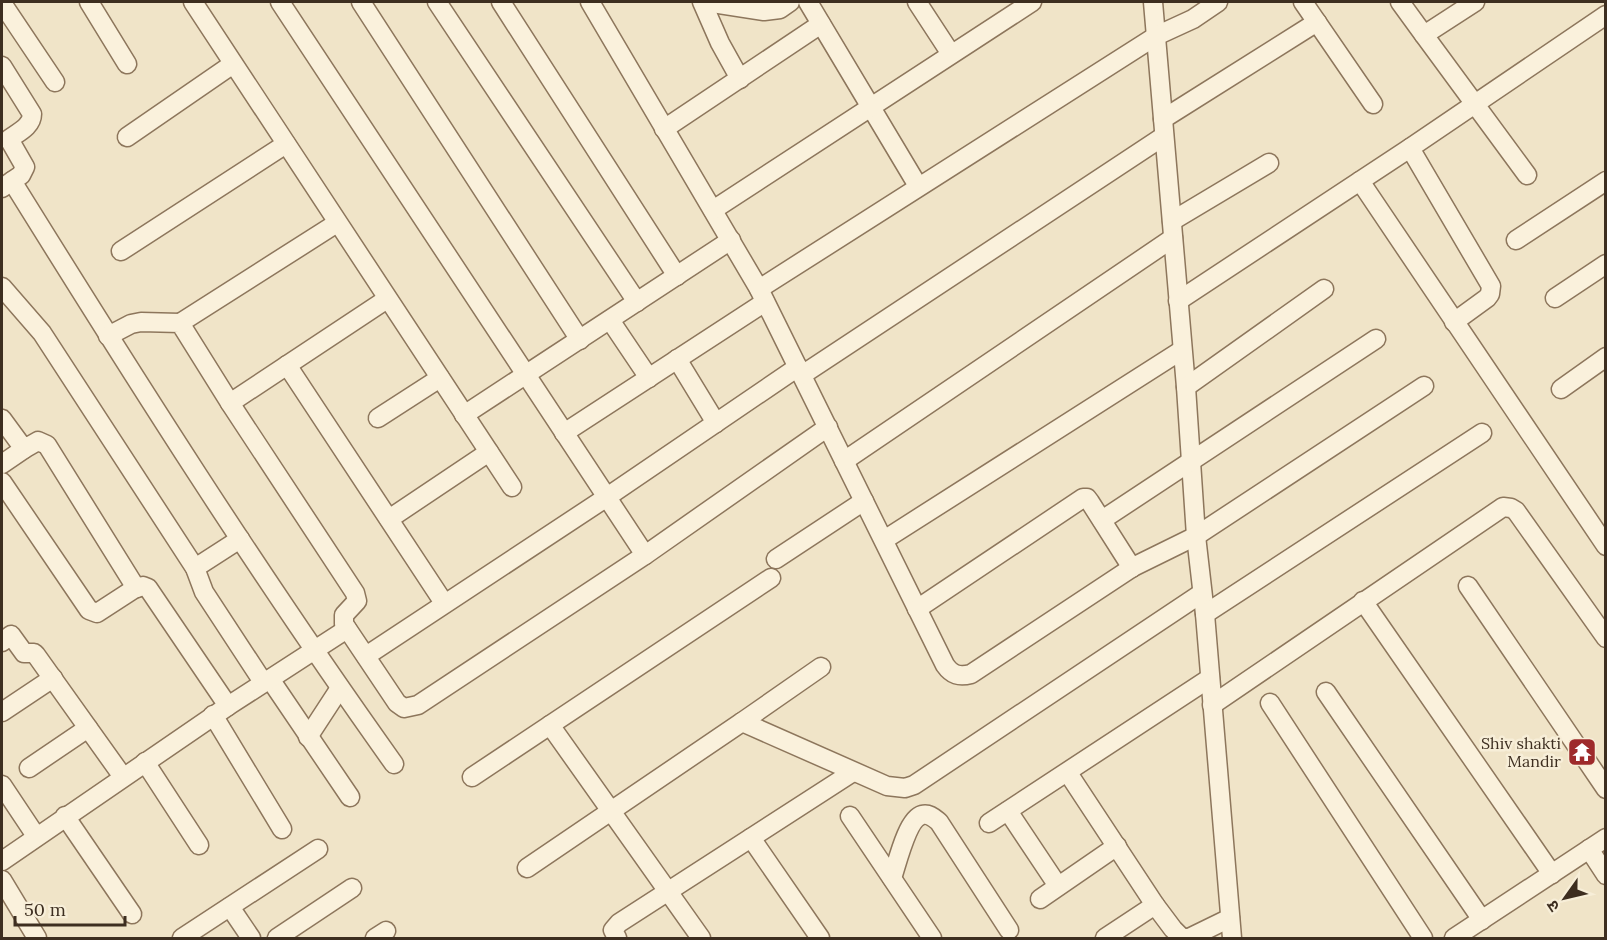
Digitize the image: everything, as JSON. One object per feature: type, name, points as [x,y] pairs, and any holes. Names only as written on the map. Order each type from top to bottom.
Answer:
[{"type":"street","points":[[88,2],[127,64]]},
{"type":"street","points":[[193,2],[512,487]]},
{"type":"street","points":[[280,2],[645,555]]},
{"type":"street","points":[[361,2],[580,340]]},
{"type":"street","points":[[437,2],[637,302]]},
{"type":"street","points":[[501,2],[677,276]]},
{"type":"street","points":[[590,2],[762,296],[950,672],[963,676],[971,674],[1132,568],[1196,536],[1424,386]]},
{"type":"street","points":[[740,79],[720,43],[704,2],[764,11],[780,9],[790,2]]},
{"type":"street","points":[[808,2],[918,186]]},
{"type":"street","points":[[917,2],[951,54]]},
{"type":"street","points":[[713,210],[1032,2]]},
{"type":"street","points":[[1153,2],[1196,536],[1205,614],[1232,939]]},
{"type":"street","points":[[564,433],[677,360],[762,296],[918,186],[1156,36],[1193,19],[1218,2]]},
{"type":"street","points":[[1303,2],[1373,104]]},
{"type":"street","points":[[1400,2],[1527,175]]},
{"type":"street","points":[[1424,35],[1475,2]]},
{"type":"street","points":[[2,3],[55,82]]},
{"type":"street","points":[[1178,301],[1410,148],[1605,15]]},
{"type":"street","points":[[366,656],[716,423],[800,371],[1317,22]]},
{"type":"street","points":[[664,129],[822,24]]},
{"type":"street","points":[[127,137],[233,63]]},
{"type":"street","points":[[2,66],[32,114],[32,120],[28,126],[5,133],[25,167],[21,175],[7,185],[313,651],[394,764]]},
{"type":"street","points":[[121,251],[286,144]]},
{"type":"street","points":[[1410,148],[1491,285],[1487,298],[1455,322]]},
{"type":"street","points":[[844,460],[1269,163]]},
{"type":"street","points":[[1360,181],[1605,546]]},
{"type":"street","points":[[1516,240],[1605,181]]},
{"type":"street","points":[[108,336],[131,324],[141,322],[180,323],[337,222]]},
{"type":"street","points":[[464,415],[731,240]]},
{"type":"street","points":[[1555,298],[1605,264]]},
{"type":"street","points":[[2,287],[42,333],[195,568],[204,592],[350,797]]},
{"type":"street","points":[[1185,387],[1324,289]]},
{"type":"street","points":[[230,404],[387,299]]},
{"type":"street","points":[[610,320],[649,378]]},
{"type":"street","points":[[180,323],[230,404],[357,597],[354,606],[344,615],[343,620],[397,703],[404,708],[412,708],[645,555],[828,428]]},
{"type":"street","points":[[1102,520],[1376,339]]},
{"type":"street","points":[[884,540],[1182,350]]},
{"type":"street","points":[[1561,388],[1605,357]]},
{"type":"street","points":[[677,360],[716,423]]},
{"type":"street","points":[[287,365],[444,603]]},
{"type":"street","points":[[378,418],[440,378]]},
{"type":"street","points":[[2,418],[24,449]]},
{"type":"street","points":[[1205,614],[1482,433]]},
{"type":"street","points":[[2,464],[38,441],[47,445],[136,588]]},
{"type":"street","points":[[389,519],[489,452]]},
{"type":"street","points":[[2,482],[89,610],[97,613],[136,588],[143,586],[147,588],[220,710],[282,829]]},
{"type":"street","points":[[917,609],[1083,498],[1087,498],[1090,502],[1132,568]]},
{"type":"street","points":[[776,559],[864,501]]},
{"type":"street","points":[[1212,705],[1499,508],[1507,507],[1516,512],[1605,638]]},
{"type":"street","points":[[195,568],[240,539]]},
{"type":"street","points":[[472,777],[771,578]]},
{"type":"street","points":[[1468,586],[1605,789]]},
{"type":"street","points":[[742,722],[853,772],[896,789],[905,788],[1202,593]]},
{"type":"street","points":[[1363,601],[1552,874]]},
{"type":"street","points":[[2,861],[220,710],[347,629]]},
{"type":"street","points":[[5,633],[24,653],[36,655],[123,777]]},
{"type":"street","points":[[527,868],[821,667]]},
{"type":"street","points":[[2,712],[53,678]]},
{"type":"street","points":[[989,823],[1210,678]]},
{"type":"street","points":[[308,737],[339,688]]},
{"type":"street","points":[[1326,692],[1482,920]]},
{"type":"street","points":[[1270,703],[1423,939]]},
{"type":"street","points":[[550,725],[701,939]]},
{"type":"street","points":[[29,768],[88,728]]},
{"type":"street","points":[[145,762],[199,845]]},
{"type":"street","points":[[617,939],[613,930],[619,923],[853,772]]},
{"type":"street","points":[[1068,773],[1155,905],[1182,938],[1188,939],[1230,918]]},
{"type":"street","points":[[2,785],[36,837]]},
{"type":"street","points":[[1008,811],[1059,886]]},
{"type":"street","points":[[892,878],[910,826],[920,816],[926,814],[939,822],[1009,930]]},
{"type":"street","points":[[65,816],[132,914]]},
{"type":"street","points":[[850,816],[932,939]]},
{"type":"street","points":[[751,838],[820,939]]},
{"type":"street","points":[[1454,939],[1605,838]]},
{"type":"street","points":[[1040,899],[1117,846]]},
{"type":"street","points":[[182,939],[318,849]]},
{"type":"street","points":[[1589,849],[1605,875]]},
{"type":"street","points":[[2,880],[31,936]]},
{"type":"street","points":[[277,939],[352,888]]},
{"type":"street","points":[[1105,939],[1155,905]]},
{"type":"street","points":[[230,907],[250,939]]},
{"type":"place","name":"Shiv shakti Mandir","points":[[1582,752]]}]
